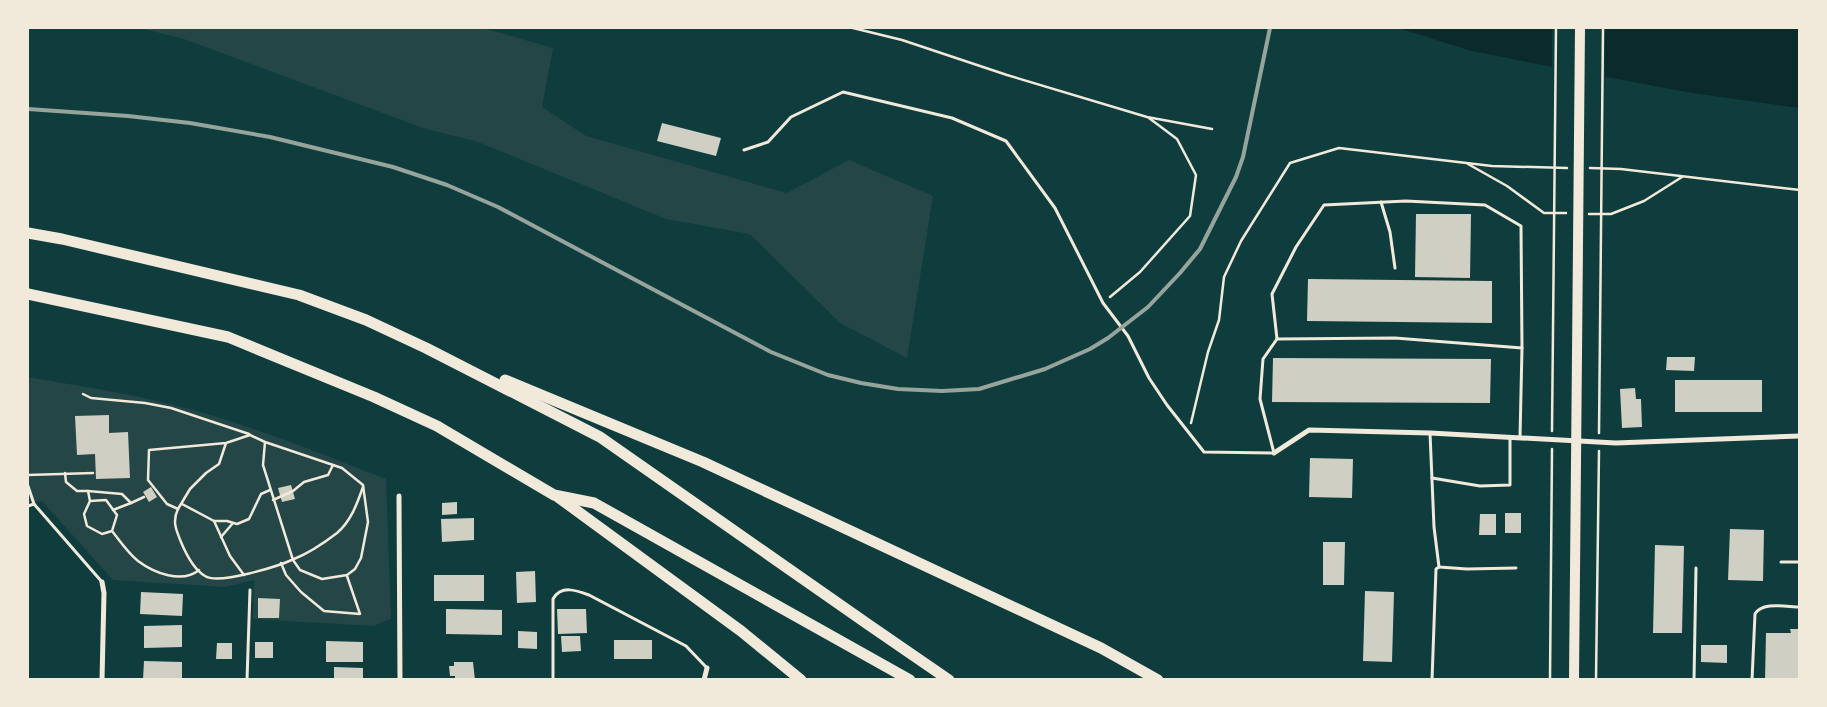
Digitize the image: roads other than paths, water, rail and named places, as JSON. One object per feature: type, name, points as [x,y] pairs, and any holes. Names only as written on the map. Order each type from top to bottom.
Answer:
[{"type":"highway","points":[[28,233],[62,239],[299,295],[366,320],[426,348],[600,437],[949,680]]},
{"type":"highway","points":[[28,294],[228,337],[374,397],[436,426],[554,495],[741,631],[801,680]]},
{"type":"highway","points":[[426,348],[712,466],[1101,648],[1158,680]]},
{"type":"highway","points":[[554,495],[594,504],[910,680]]},
{"type":"main road","points":[[1574,680],[1580,28]]},
{"type":"street","points":[[1274,453],[1309,430],[1510,436],[1616,443],[1800,436]]},
{"type":"street","points":[[399,496],[400,680]]},
{"type":"street","points":[[102,582],[104,593],[102,680]]},
{"type":"street","points":[[704,680],[707,668]]},
{"type":"lane","points":[[744,150],[768,142],[791,117],[843,92],[952,118],[1006,141],[1055,208],[1103,303],[1128,336],[1149,378],[1204,452],[1274,453],[1260,399],[1263,359],[1277,339],[1272,294],[1296,246],[1324,205],[1406,201],[1485,205],[1521,226],[1522,348],[1520,437]]},
{"type":"lane","points":[[1381,202],[1390,232],[1395,268]]},
{"type":"lane","points":[[1277,339],[1395,338],[1522,348]]},
{"type":"lane","points":[[1430,433],[1434,527],[1439,567],[1436,569],[1432,680]]},
{"type":"lane","points":[[1432,478],[1480,486],[1510,484],[1510,436]]},
{"type":"lane","points":[[28,486],[28,491],[34,504],[102,582]]},
{"type":"lane","points":[[28,506],[34,504]]},
{"type":"lane","points":[[1781,562],[1800,562]]},
{"type":"lane","points":[[1439,567],[1467,570],[1516,568]]},
{"type":"lane","points":[[1694,680],[1696,568]]},
{"type":"lane","points":[[247,680],[250,590]]},
{"type":"lane","points":[[553,680],[553,599],[560,592],[569,590],[589,595],[686,646],[707,668]]},
{"type":"lane","points":[[1752,680],[1755,614],[1758,609],[1764,606],[1800,607]]},
{"type":"railway","points":[[28,109],[128,116],[190,123],[270,137],[393,167],[447,185],[498,207],[771,352],[828,375],[898,389],[942,391],[979,389],[1045,369],[1090,349],[1108,338],[1148,307],[1200,249],[1236,177],[1243,157],[1270,28]]}]
